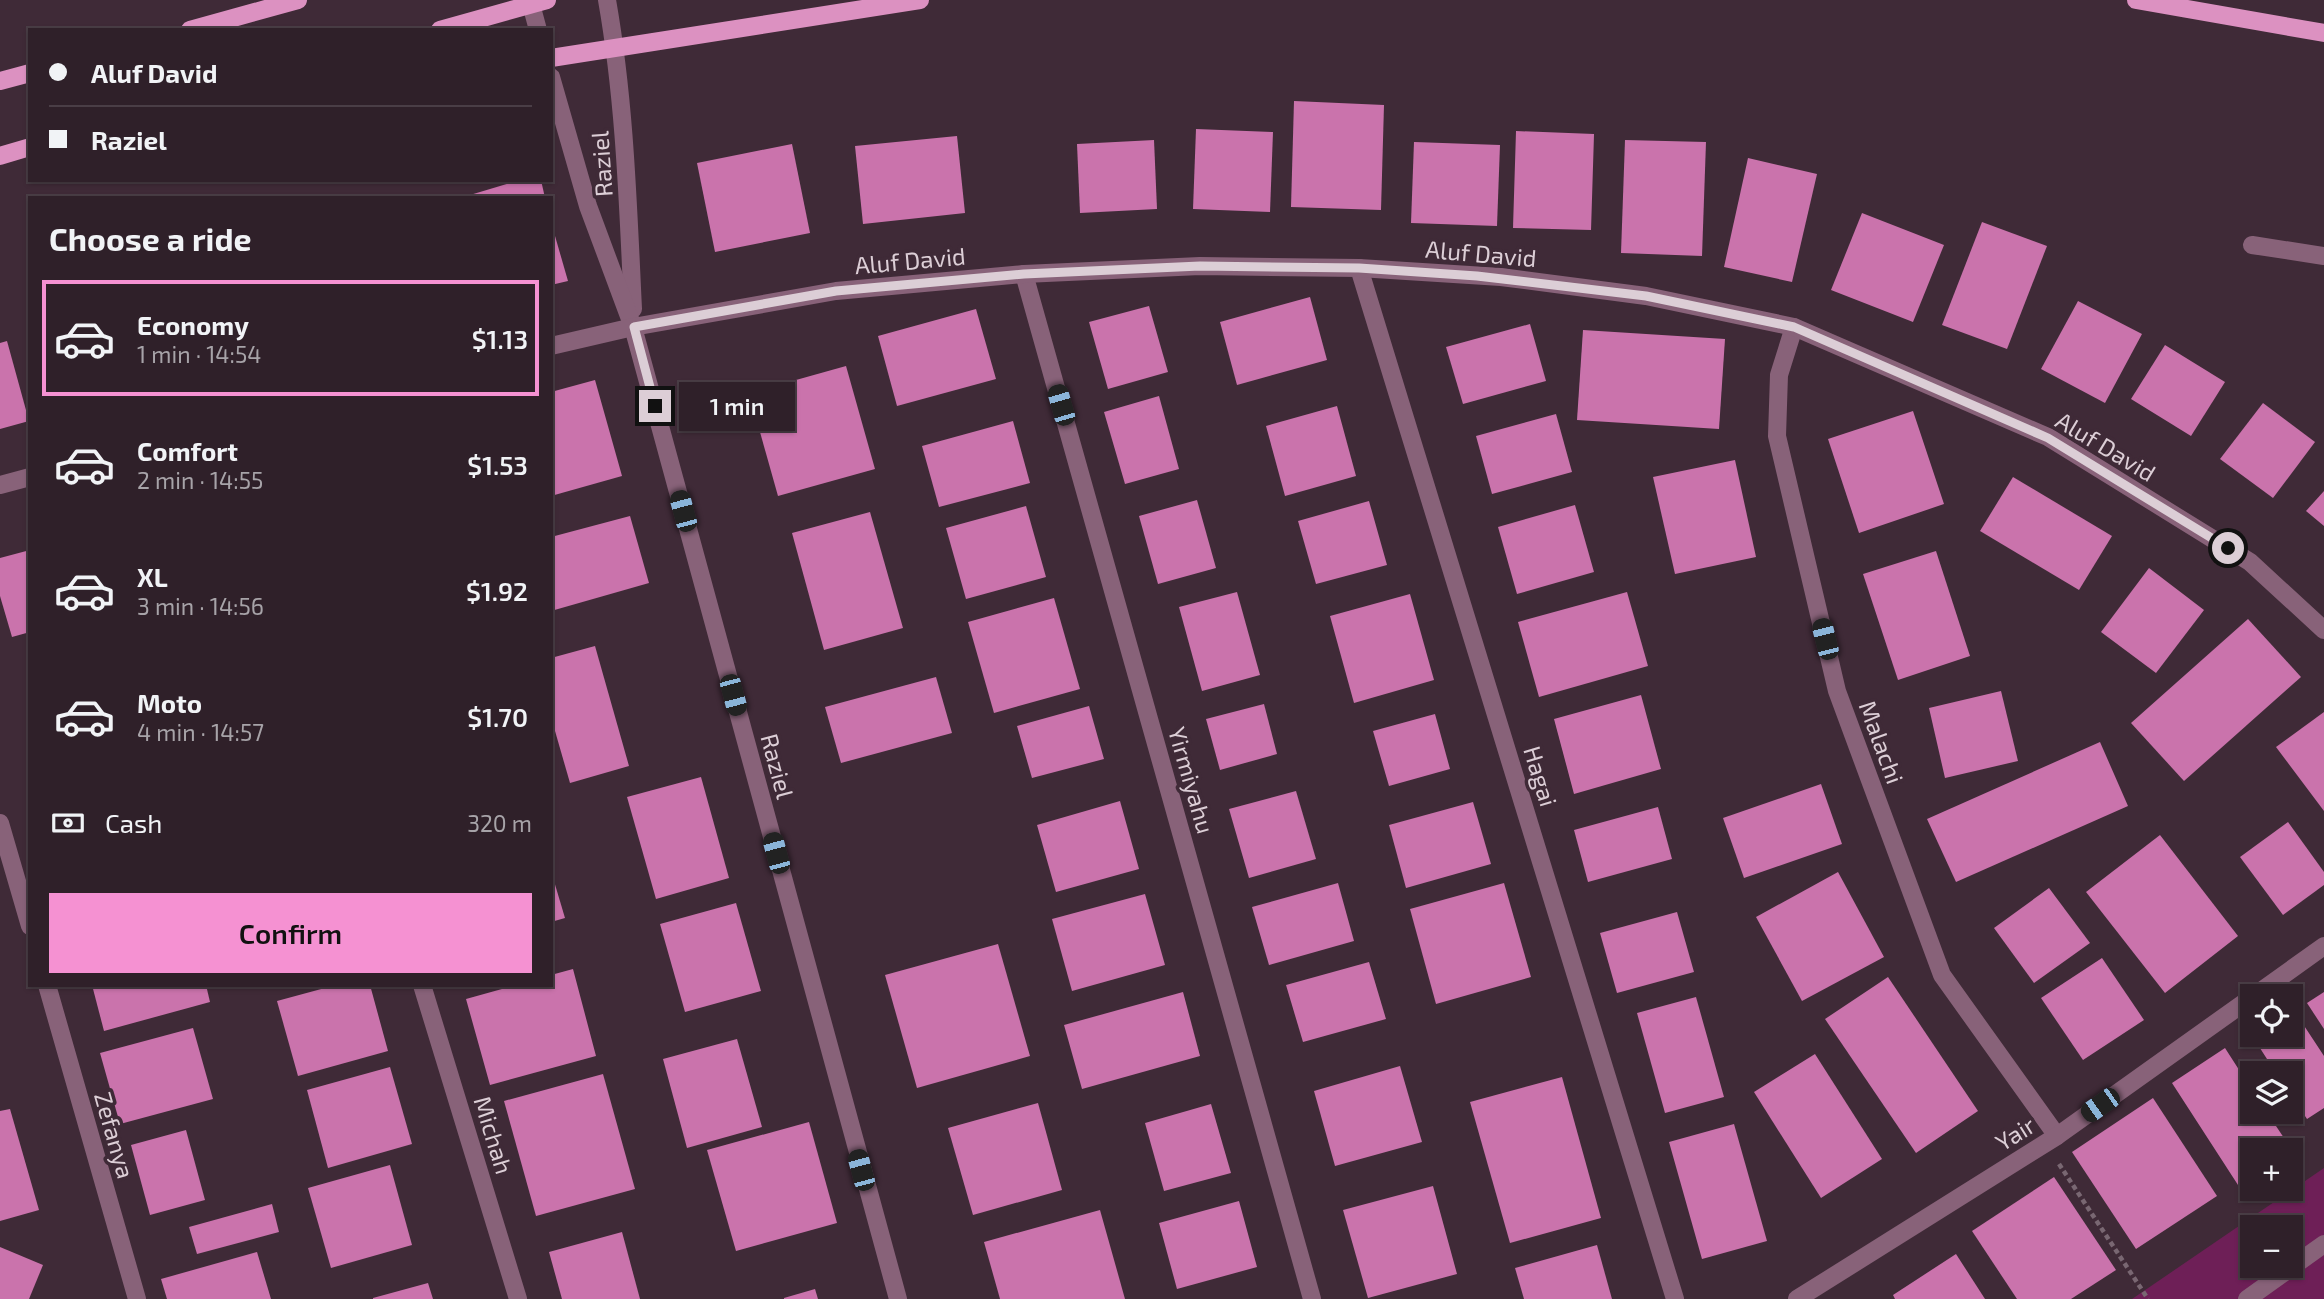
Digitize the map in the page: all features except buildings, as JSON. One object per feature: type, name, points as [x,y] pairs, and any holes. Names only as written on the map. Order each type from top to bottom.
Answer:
[{"type":"main road","points":[[197,28],[298,0]]},
{"type":"main road","points":[[553,58],[920,0]]},
{"type":"main road","points":[[2136,0],[2321,37]]},
{"type":"main road","points":[[447,28],[536,1]]},
{"type":"main road","points":[[0,82],[28,75]]},
{"type":"main road","points":[[0,156],[28,149]]},
{"type":"street","name":"Raziel","points":[[607,0],[615,48],[627,168],[634,327]]},
{"type":"street","points":[[536,1],[538,28]]},
{"type":"street","name":"Raziel","points":[[553,84],[588,206],[634,327],[898,1299]]},
{"type":"street","points":[[2252,245],[2322,249]]},
{"type":"street","name":"Aluf David","points":[[553,346],[634,327],[836,291],[1024,274],[1200,266],[1359,268],[1501,277],[1646,296],[1794,327],[2048,438],[2250,562],[2324,629]]},
{"type":"street","name":"Hagai","points":[[1359,268],[1675,1299]]},
{"type":"street","name":"Yirmiyahu","points":[[1024,274],[1312,1299]]},
{"type":"street","name":"Malachi","points":[[1794,327],[1779,375],[1777,436],[1837,691],[1942,975],[2051,1139]]},
{"type":"street","points":[[0,485],[28,478]]},
{"type":"street","points":[[0,823],[28,919]]},
{"type":"street","name":"Yair","points":[[2270,984],[2324,946]]},
{"type":"street","name":"Zefanya","points":[[48,987],[137,1299]]},
{"type":"street","name":"Michah","points":[[423,987],[518,1299]]},
{"type":"street","name":"Yair","points":[[1797,1299],[2051,1139],[2240,1005]]},
{"type":"street","points":[[2247,1299],[2324,1244]]},
{"type":"path","points":[[2051,1139],[2148,1299]]},
{"type":"shaded area","points":[[2324,1168],[2324,1299],[2132,1299],[2240,1225],[2240,1278],[2303,1278],[2303,1215],[2255,1215],[2276,1201],[2303,1201],[2303,1182]]},
{"type":"route","points":[[655,406],[634,327],[836,291],[1024,274],[1200,266],[1359,268],[1501,277],[1646,296],[1794,327],[2048,438],[2228,548]]}]
